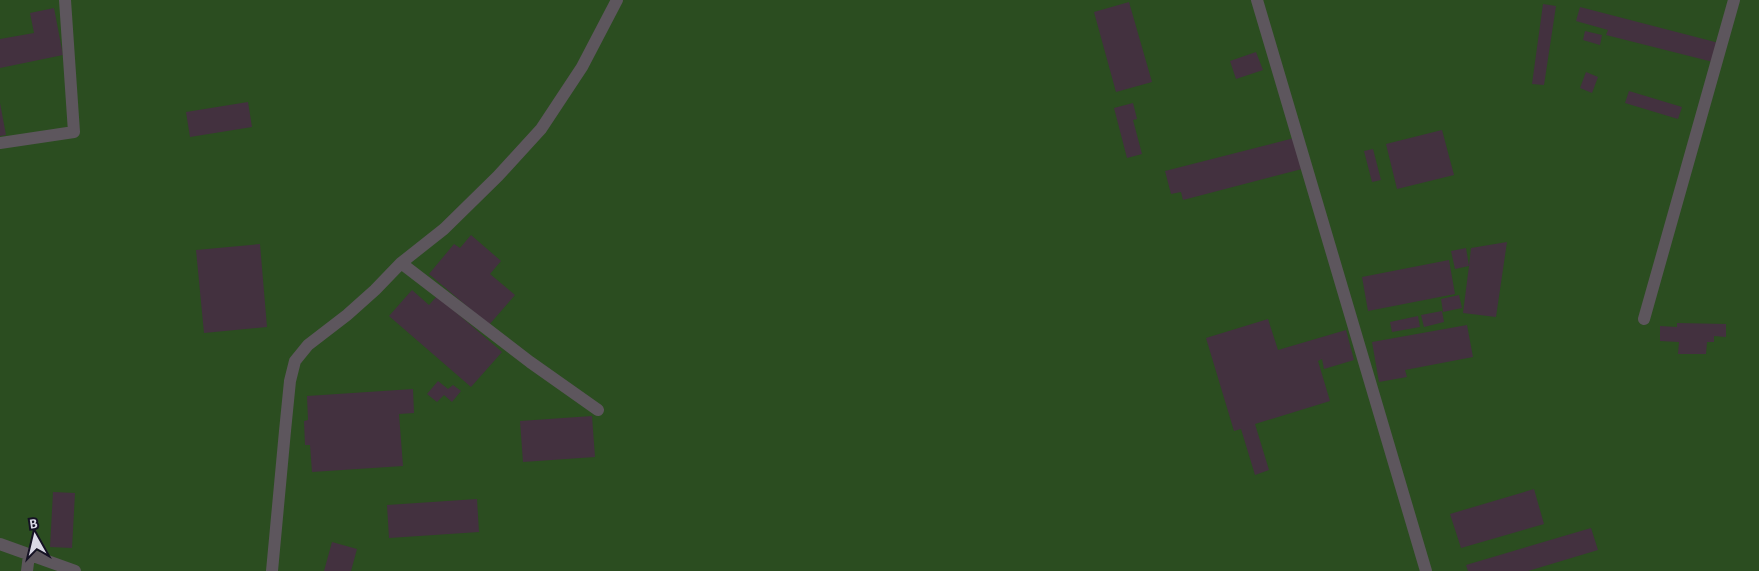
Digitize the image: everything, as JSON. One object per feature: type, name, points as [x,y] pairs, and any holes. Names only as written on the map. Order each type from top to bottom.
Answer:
[{"type":"street","points":[[0,143],[74,132],[65,0]]},
{"type":"street","points":[[272,571],[284,431],[290,381],[295,361],[308,345],[361,302],[401,263],[444,228],[498,176],[541,129],[582,67],[617,0]]},
{"type":"street","points":[[1257,0],[1426,571]]},
{"type":"street","points":[[1644,319],[1734,0]]},
{"type":"street","points":[[401,263],[530,362],[598,410]]},
{"type":"street","points":[[0,544],[75,571]]},
{"type":"street","points":[[28,571],[29,554]]},
{"type":"green space","points":[[0,0],[1759,0],[1759,571],[0,571]]},
{"type":"building","points":[[1129,2],[1152,82],[1116,92],[1094,12]]},
{"type":"building","points":[[1543,4],[1556,6],[1544,85],[1532,84]]},
{"type":"building","points":[[1580,7],[1719,43],[1713,62],[1606,35],[1608,30],[1576,21]]},
{"type":"building","points":[[54,8],[63,55],[0,68],[0,39],[34,33],[30,13]]},
{"type":"building","points":[[1585,31],[1602,35],[1600,45],[1583,40]]},
{"type":"building","points":[[1256,52],[1263,70],[1236,79],[1230,61]]},
{"type":"building","points":[[1586,72],[1598,77],[1592,93],[1580,88]]},
{"type":"building","points":[[1629,91],[1682,107],[1678,119],[1625,103]]},
{"type":"building","points":[[248,102],[252,127],[190,137],[186,112]]},
{"type":"building","points":[[0,103],[6,135],[0,136]]},
{"type":"building","points":[[1133,103],[1137,119],[1133,120],[1142,154],[1127,158],[1114,108]]},
{"type":"building","points":[[1442,130],[1454,175],[1397,189],[1386,144]]},
{"type":"building","points":[[1294,138],[1302,169],[1183,200],[1181,192],[1171,194],[1165,171]]},
{"type":"building","points":[[1373,149],[1381,180],[1372,182],[1364,151]]},
{"type":"building","points":[[471,235],[501,261],[490,274],[515,295],[489,325],[429,274],[454,244],[460,248]]},
{"type":"building","points":[[1507,242],[1496,317],[1463,313],[1471,248]]},
{"type":"building","points":[[260,244],[267,327],[204,333],[196,250]]},
{"type":"building","points":[[1466,248],[1469,266],[1455,269],[1451,251]]},
{"type":"building","points":[[1449,260],[1455,294],[1368,311],[1362,277]]},
{"type":"building","points":[[412,290],[429,305],[437,296],[502,352],[471,387],[389,316]]},
{"type":"building","points":[[1459,295],[1462,308],[1443,312],[1441,299]]},
{"type":"building","points":[[1442,311],[1444,322],[1424,327],[1421,315]]},
{"type":"building","points":[[1418,316],[1420,327],[1392,332],[1390,322]]},
{"type":"building","points":[[1268,319],[1278,350],[1346,330],[1354,360],[1324,369],[1322,359],[1318,361],[1330,401],[1255,424],[1269,470],[1255,475],[1241,429],[1234,431],[1206,338]]},
{"type":"building","points":[[1677,323],[1726,324],[1726,337],[1714,336],[1714,342],[1707,342],[1706,354],[1678,354],[1679,342],[1660,341],[1660,326],[1677,327]]},
{"type":"building","points":[[1467,325],[1473,357],[1405,370],[1407,377],[1379,382],[1372,342]]},
{"type":"building","points":[[438,381],[448,389],[453,385],[461,391],[452,402],[444,395],[437,402],[427,394]]},
{"type":"building","points":[[413,389],[414,413],[399,414],[403,466],[312,472],[310,445],[305,445],[304,421],[308,420],[307,396]]},
{"type":"building","points":[[592,416],[595,457],[523,462],[520,421]]},
{"type":"building","points":[[1534,489],[1544,524],[1461,548],[1450,514]]},
{"type":"building","points":[[53,492],[75,493],[72,548],[50,547]]},
{"type":"building","points":[[477,499],[479,532],[389,538],[387,505]]},
{"type":"building","points":[[1591,528],[1598,550],[1528,571],[1468,571],[1466,565]]},
{"type":"building","points":[[332,542],[357,549],[351,571],[324,571]]}]
